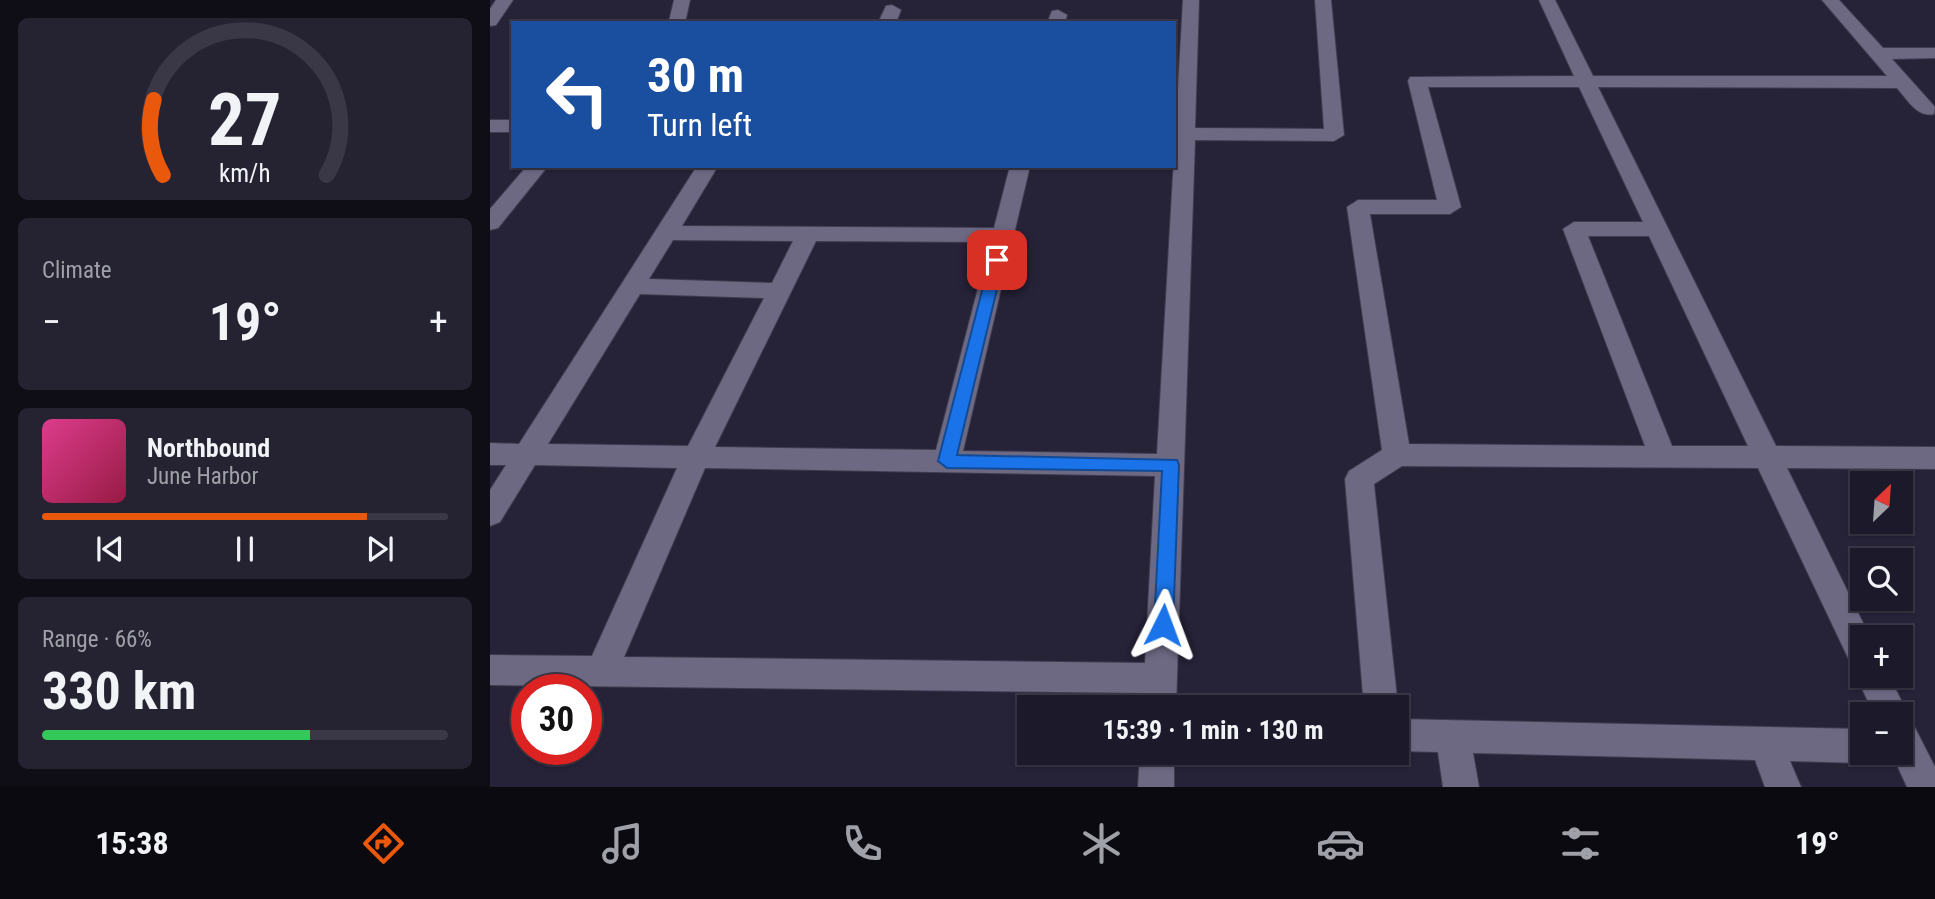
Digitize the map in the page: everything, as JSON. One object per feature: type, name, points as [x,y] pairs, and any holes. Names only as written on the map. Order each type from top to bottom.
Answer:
[{"type":"street","points":[[490,21],[505,0]]},
{"type":"street","points":[[678,21],[681,0]]},
{"type":"street","points":[[490,670],[1160,693],[1171,465],[1180,134],[1191,0]]},
{"type":"street","points":[[1180,134],[1334,135],[1323,0]]},
{"type":"street","points":[[1547,0],[1850,629]]},
{"type":"street","points":[[1830,0],[1927,110]]},
{"type":"street","points":[[1878,54],[1935,53]]},
{"type":"street","points":[[1397,455],[1358,207],[1450,207],[1417,82],[1903,82]]},
{"type":"street","points":[[490,126],[511,126]]},
{"type":"street","points":[[490,223],[536,168]]},
{"type":"street","points":[[490,514],[707,168]]},
{"type":"street","points":[[947,461],[1020,168]]},
{"type":"street","points":[[1657,229],[1574,229],[1663,457]]},
{"type":"street","points":[[667,233],[1003,235]]},
{"type":"street","points":[[601,672],[696,457],[808,234]]},
{"type":"street","points":[[633,286],[780,291]]},
{"type":"street","points":[[490,454],[1171,465]]},
{"type":"street","points":[[1380,695],[1359,479],[1397,455],[1935,457]]},
{"type":"street","points":[[1409,735],[1850,746]]},
{"type":"street","points":[[1453,736],[1461,787]]},
{"type":"street","points":[[1766,743],[1783,787]]},
{"type":"street","points":[[1913,762],[1926,787]]},
{"type":"street","points":[[1156,787],[1157,765]]},
{"type":"route","points":[[997,260],[947,461],[1171,465],[1163,625]]}]
